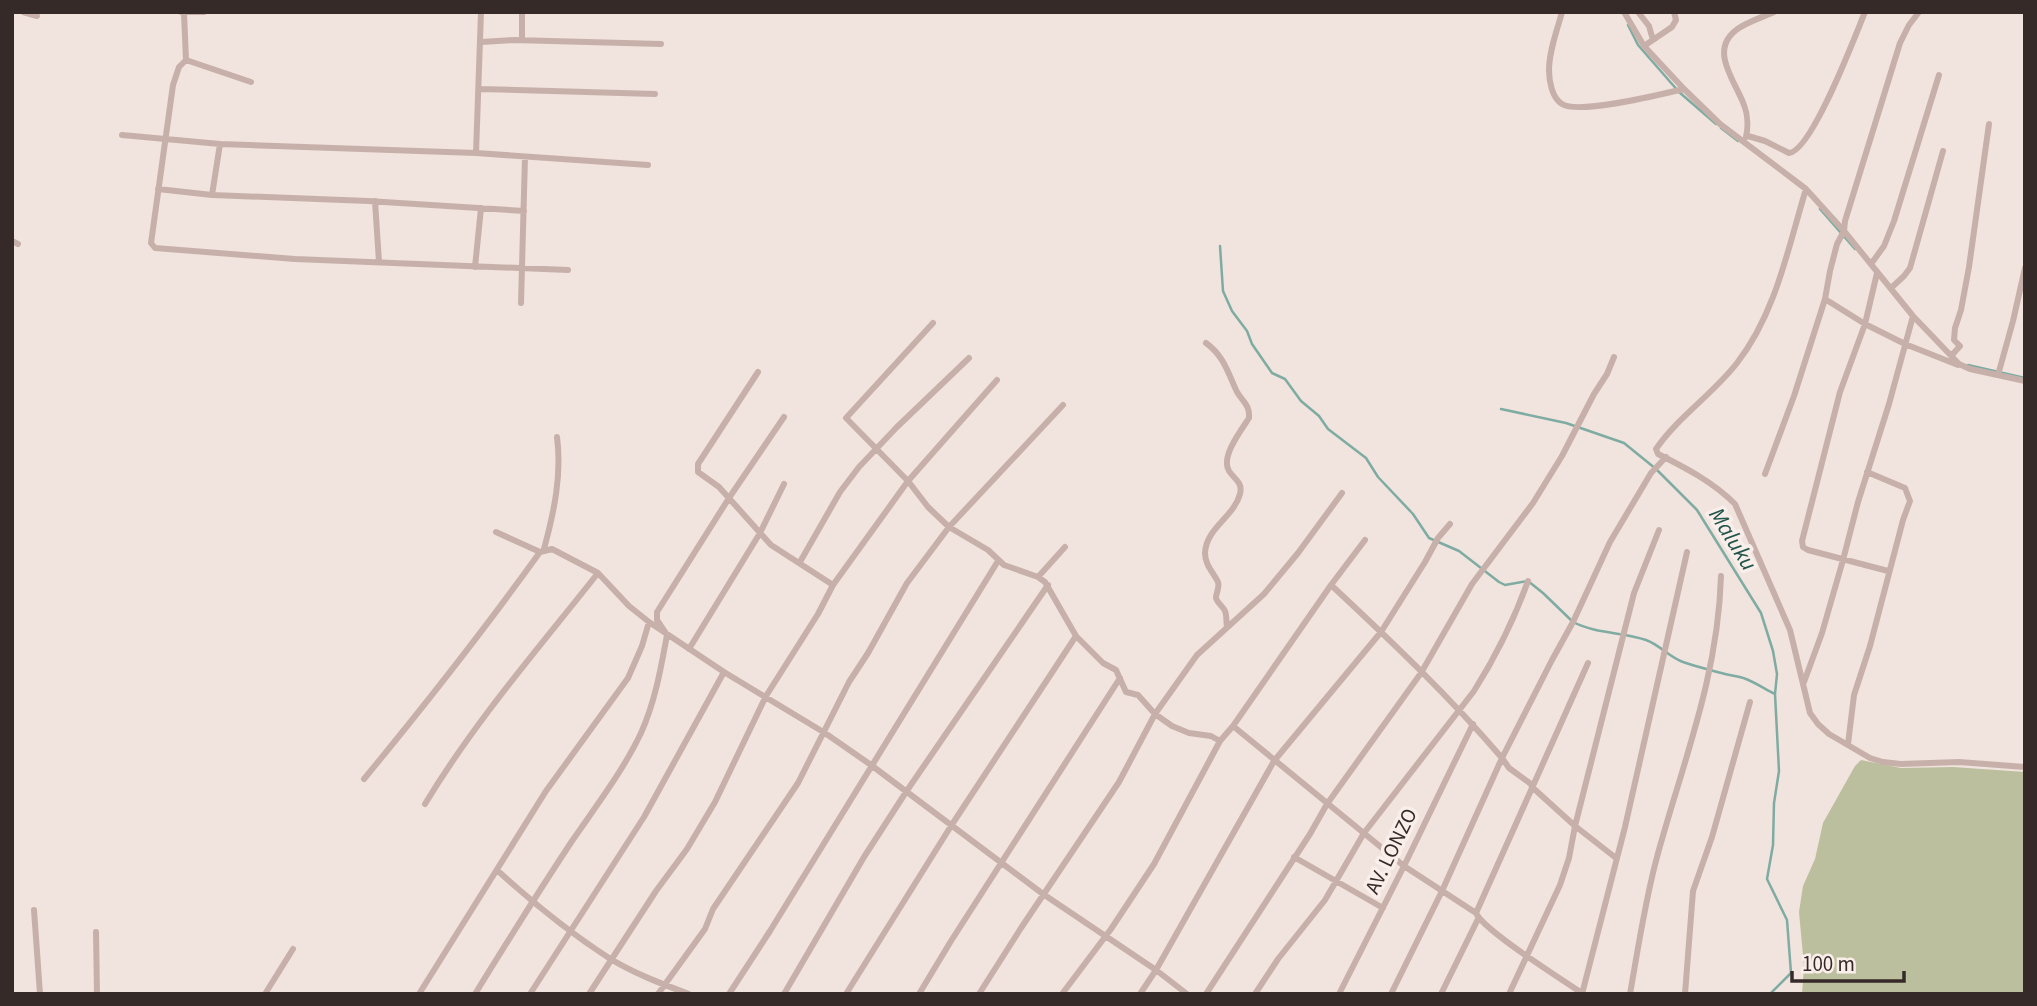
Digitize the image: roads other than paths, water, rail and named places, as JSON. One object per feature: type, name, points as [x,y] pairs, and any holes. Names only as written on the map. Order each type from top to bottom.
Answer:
[{"type":"street","points":[[23,12],[37,16]]},
{"type":"street","points":[[187,60],[182,13],[204,12]]},
{"type":"street","points":[[476,153],[481,12]]},
{"type":"street","points":[[522,12],[522,40]]},
{"type":"street","points":[[1562,12],[1549,69],[1554,95],[1563,105],[1571,108],[1620,102],[1684,89]]},
{"type":"street","points":[[1624,12],[1644,46],[1684,89],[1720,124],[1746,139],[1806,188],[1913,316],[1959,364],[1970,369]]},
{"type":"street","points":[[1639,12],[1649,26],[1652,40]]},
{"type":"street","points":[[1644,46],[1675,24],[1674,12]]},
{"type":"street","points":[[1746,139],[1746,108],[1729,74],[1725,44],[1732,33],[1742,26],[1774,12]]},
{"type":"street","points":[[1746,139],[1765,141],[1789,153],[1796,151],[1817,122],[1865,12]]},
{"type":"street","points":[[1765,474],[1794,396],[1825,299],[1837,244],[1844,231],[1900,43],[1919,12]]},
{"type":"street","points":[[481,42],[522,40],[661,44]]},
{"type":"street","points":[[187,60],[251,82]]},
{"type":"street","points":[[187,60],[179,67],[174,78],[151,243],[155,248],[295,259],[568,270]]},
{"type":"street","points":[[1871,264],[1884,246],[1894,221],[1939,75]]},
{"type":"street","points":[[480,89],[655,94]]},
{"type":"street","points":[[1952,355],[1960,346],[1954,340],[1955,328],[1969,267],[1989,124]]},
{"type":"street","points":[[122,135],[220,144],[476,153],[648,165]]},
{"type":"street","points":[[212,195],[220,144]]},
{"type":"street","points":[[1891,288],[1910,268],[1943,151]]},
{"type":"street","points":[[521,303],[526,157]]},
{"type":"street","points":[[1806,188],[1767,315],[1753,342],[1735,365],[1656,449],[1658,454],[1688,468],[1735,504],[1790,630],[1810,713],[1829,734],[1870,758],[1891,764],[1959,762],[2025,767]]},
{"type":"street","points":[[158,189],[212,195],[375,201],[524,211]]},
{"type":"street","points":[[375,201],[379,262]]},
{"type":"street","points":[[475,267],[481,208]]},
{"type":"street","points":[[1998,375],[2025,268]]},
{"type":"street","points":[[1877,272],[1865,324],[1840,392],[1802,541],[1803,547],[1808,550],[1888,571]]},
{"type":"street","points":[[1825,299],[1865,324],[1905,344],[1970,369],[2025,382]]},
{"type":"street","points":[[1804,682],[1822,633],[1913,316]]},
{"type":"street","points":[[933,323],[846,418],[949,527],[988,550],[1004,565],[1038,577],[1048,586],[1076,636],[1103,663],[1116,670],[1126,692],[1138,695],[1155,714],[1172,726],[1220,741]]},
{"type":"street","points":[[1206,343],[1220,355],[1250,412],[1227,458],[1229,471],[1238,480],[1240,493],[1231,512],[1207,541],[1206,550],[1208,565],[1218,583],[1216,597],[1225,612],[1227,627]]},
{"type":"street","points":[[1206,994],[1327,804],[1421,673],[1472,584],[1533,503],[1562,456],[1614,357]]},
{"type":"street","points":[[800,562],[840,492],[859,467],[969,358]]},
{"type":"street","points":[[758,372],[698,464],[698,472],[713,482],[776,549],[833,584]]},
{"type":"street","points":[[589,994],[687,849],[715,802],[766,696],[818,614],[833,584],[908,481],[998,380]]},
{"type":"street","points":[[658,994],[705,929],[713,909],[798,783],[849,682],[906,583],[949,527],[1063,405]]},
{"type":"street","points":[[475,994],[532,902],[628,758],[642,731],[655,690],[667,635],[657,620],[657,612],[784,416]]},
{"type":"street","points":[[364,779],[499,610],[542,550],[554,512],[559,451],[557,437]]},
{"type":"street","points":[[1391,994],[1442,891],[1502,758],[1573,622],[1610,542],[1651,473],[1666,457]]},
{"type":"street","points":[[1848,744],[1854,695],[1910,501],[1905,488],[1867,472]]},
{"type":"street","points":[[689,649],[760,533],[784,484]]},
{"type":"street","points":[[979,994],[1119,782],[1155,714],[1197,655],[1264,594],[1342,493]]},
{"type":"street","points":[[1140,994],[1274,761],[1381,632],[1436,541],[1451,524]]},
{"type":"street","points":[[1509,994],[1560,885],[1569,858],[1634,593],[1659,530]]},
{"type":"street","points":[[496,532],[542,550],[557,551],[598,573],[629,606],[667,635],[871,765],[1000,863],[1187,994]]},
{"type":"street","points":[[1062,994],[1154,864],[1220,741],[1364,540]]},
{"type":"street","points":[[1038,577],[1065,547]]},
{"type":"street","points":[[1233,726],[1404,866],[1582,994],[1687,552]]},
{"type":"street","points":[[729,994],[998,561]]},
{"type":"street","points":[[425,804],[448,765],[505,688],[598,573]]},
{"type":"street","points":[[1630,994],[1657,859],[1705,696],[1720,609],[1721,576]]},
{"type":"street","points":[[1255,994],[1278,959],[1325,900],[1364,833],[1488,669],[1515,617],[1528,581]]},
{"type":"street","points":[[1331,585],[1473,724],[1505,765],[1531,784],[1575,826],[1616,858]]},
{"type":"street","points":[[785,994],[864,857],[1048,586]]},
{"type":"street","points":[[419,994],[546,791],[628,678],[649,622]]},
{"type":"street","points":[[846,994],[951,826],[1076,636]]},
{"type":"street","points":[[1441,994],[1588,663]]},
{"type":"street","points":[[530,994],[644,817],[724,672]]},
{"type":"street","points":[[919,994],[1120,678]]},
{"type":"street","points":[[1685,994],[1693,891],[1712,837],[1750,702]]},
{"type":"street","name":"AV. LONZO","points":[[1339,994],[1473,724]]},
{"type":"street","points":[[1294,857],[1383,908]]},
{"type":"street","points":[[497,870],[532,902],[611,959],[689,994]]},
{"type":"street","points":[[34,911],[40,994]]},
{"type":"street","points":[[96,932],[97,994]]},
{"type":"street","points":[[265,994],[293,949]]},
{"type":"waterway","points":[[1628,25],[1638,45],[1679,92],[1716,124]]},
{"type":"waterway","points":[[1721,128],[1738,141]]},
{"type":"waterway","points":[[1820,209],[1855,249]]},
{"type":"waterway","points":[[1220,246],[1223,291],[1232,311],[1272,373],[1285,379],[1301,401],[1319,416],[1328,429],[1366,458],[1378,477],[1413,514],[1429,538],[1459,551],[1505,585],[1528,581],[1573,622],[1591,629],[1646,640],[1683,662],[1743,678],[1775,694]]},
{"type":"waterway","points":[[1968,365],[2025,378]]},
{"type":"waterway","name":"Maluku","points":[[1501,409],[1566,423],[1624,443],[1656,469],[1697,510],[1761,613],[1777,674],[1775,694],[1779,771],[1774,803],[1773,845],[1767,879],[1787,920],[1791,973],[1770,994]]}]
